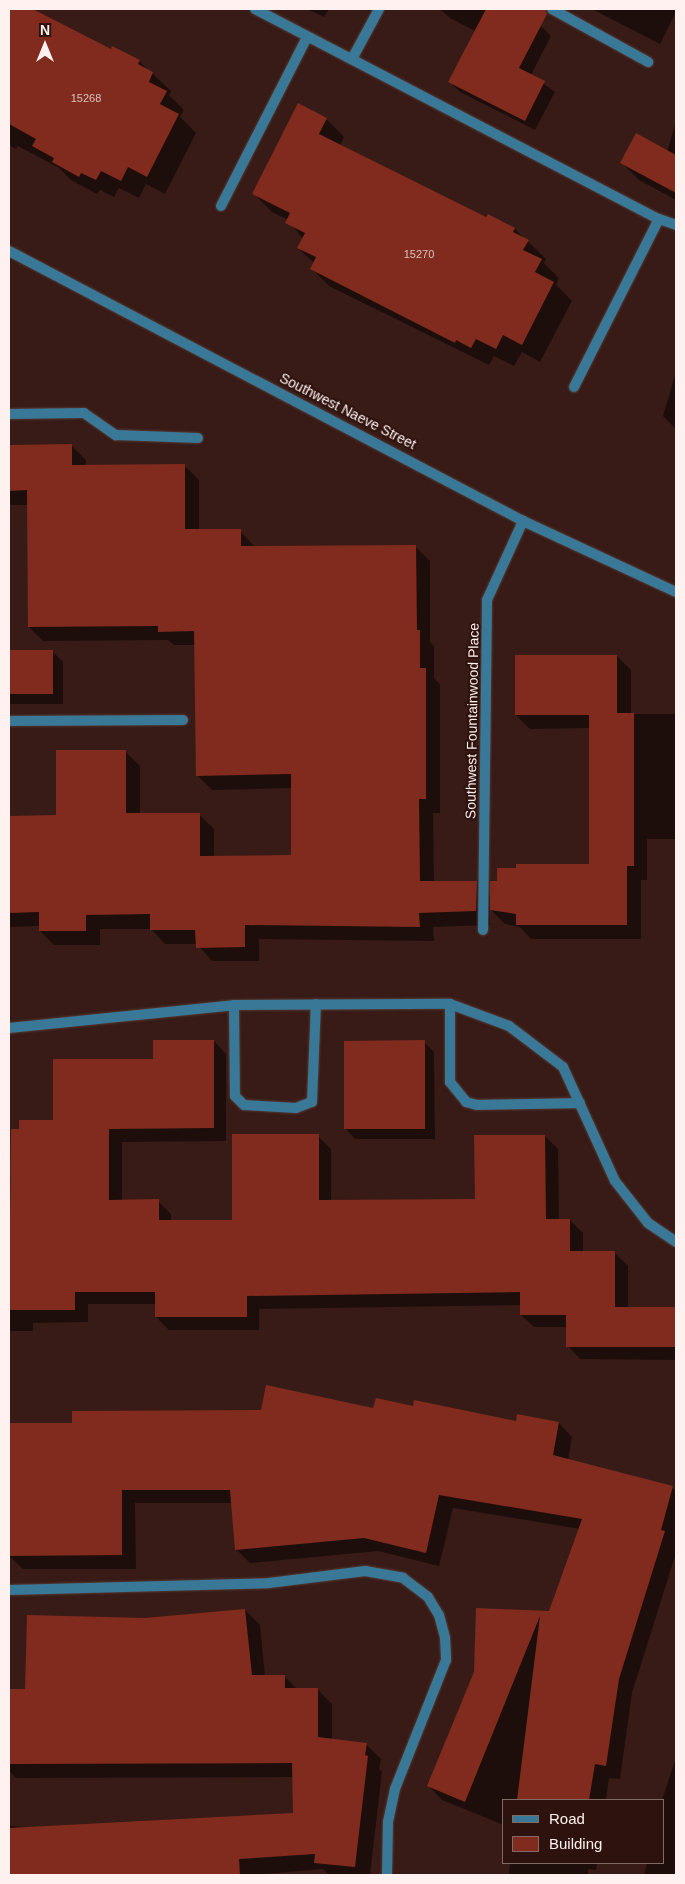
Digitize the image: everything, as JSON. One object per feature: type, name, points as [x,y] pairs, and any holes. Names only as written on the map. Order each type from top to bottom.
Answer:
[{"type":"street","points":[[255,9],[659,219],[676,225]]},
{"type":"street","points":[[352,59],[379,9]]},
{"type":"street","points":[[552,9],[648,62]]},
{"type":"street","points":[[221,206],[308,37]]},
{"type":"street","points":[[574,387],[659,219]]},
{"type":"street","name":"Southwest Naeve Street","points":[[9,251],[523,520],[676,592]]},
{"type":"street","points":[[9,414],[84,413],[116,435],[198,438]]},
{"type":"street","name":"Southwest Fountainwood Place","points":[[483,930],[487,600],[523,520]]},
{"type":"street","points":[[9,721],[182,720]]},
{"type":"street","points":[[234,1005],[235,1096],[244,1105],[296,1108],[312,1102],[316,1004]]},
{"type":"street","points":[[450,1004],[450,1082],[466,1102],[477,1105],[580,1103]]},
{"type":"street","points":[[9,1028],[234,1005],[450,1004],[509,1026],[538,1046],[562,1067],[615,1181],[648,1223],[676,1242]]},
{"type":"street","points":[[9,1590],[269,1583],[365,1571],[403,1578],[422,1592],[439,1615],[445,1638],[446,1660],[395,1789],[388,1822],[387,1875]]},
{"type":"building","points":[[9,9],[33,9],[111,49],[112,46],[140,60],[138,64],[153,72],[149,82],[167,91],[160,104],[179,114],[147,177],[128,167],[121,181],[101,171],[96,180],[81,173],[79,177],[52,162],[54,158],[32,146],[36,139],[9,124]]},
{"type":"building","points":[[486,9],[545,9],[547,14],[519,68],[545,81],[525,121],[448,82]]},
{"type":"building","points":[[298,103],[327,118],[319,134],[486,217],[488,214],[515,228],[513,232],[529,240],[523,250],[542,259],[535,272],[554,282],[522,345],[503,335],[496,349],[476,339],[471,348],[456,340],[455,343],[310,269],[316,257],[297,248],[305,233],[285,223],[290,213],[252,194]]},
{"type":"building","points":[[636,133],[676,155],[676,193],[620,163]]},
{"type":"building","points":[[72,444],[72,465],[185,464],[185,529],[241,529],[241,546],[416,545],[417,630],[420,630],[420,668],[426,668],[426,799],[419,799],[420,881],[477,881],[476,911],[419,913],[420,927],[245,925],[245,947],[196,948],[195,930],[150,930],[150,914],[86,915],[86,931],[39,931],[39,912],[9,913],[9,816],[56,815],[56,750],[126,750],[126,813],[200,813],[200,856],[291,855],[291,774],[196,776],[194,631],[158,632],[158,626],[28,627],[27,490],[9,491],[9,445]]},
{"type":"building","points":[[9,650],[53,650],[53,694],[9,694]]},
{"type":"building","points":[[515,655],[617,655],[617,713],[634,713],[634,866],[627,866],[627,925],[516,925],[516,914],[490,910],[490,881],[497,881],[497,868],[516,868],[516,864],[589,864],[589,715],[515,715]]},
{"type":"building","points":[[153,1040],[214,1040],[214,1128],[109,1129],[109,1200],[159,1199],[159,1220],[232,1220],[232,1134],[319,1134],[319,1200],[475,1199],[474,1135],[545,1135],[546,1219],[570,1219],[570,1251],[615,1251],[615,1307],[676,1307],[676,1347],[566,1347],[566,1315],[520,1315],[520,1292],[247,1296],[247,1317],[155,1317],[155,1292],[75,1292],[75,1310],[9,1310],[11,1129],[19,1129],[19,1120],[53,1120],[53,1059],[153,1059]]},
{"type":"building","points":[[425,1040],[425,1129],[344,1129],[344,1041]]},
{"type":"building","points":[[266,1385],[373,1408],[376,1398],[413,1406],[414,1400],[516,1421],[517,1414],[559,1422],[553,1455],[673,1486],[661,1530],[665,1531],[619,1679],[606,1766],[595,1764],[589,1799],[517,1799],[540,1616],[465,1802],[427,1786],[474,1672],[476,1608],[549,1611],[582,1519],[439,1495],[426,1553],[364,1538],[235,1550],[230,1490],[122,1490],[122,1555],[9,1556],[9,1423],[72,1423],[72,1411],[261,1410]]},
{"type":"building","points":[[245,1609],[252,1675],[285,1675],[285,1688],[318,1688],[318,1737],[367,1743],[365,1755],[368,1756],[355,1867],[314,1863],[315,1854],[239,1859],[240,1875],[9,1875],[9,1828],[293,1813],[292,1763],[9,1764],[9,1689],[25,1689],[27,1615],[145,1618]]}]
